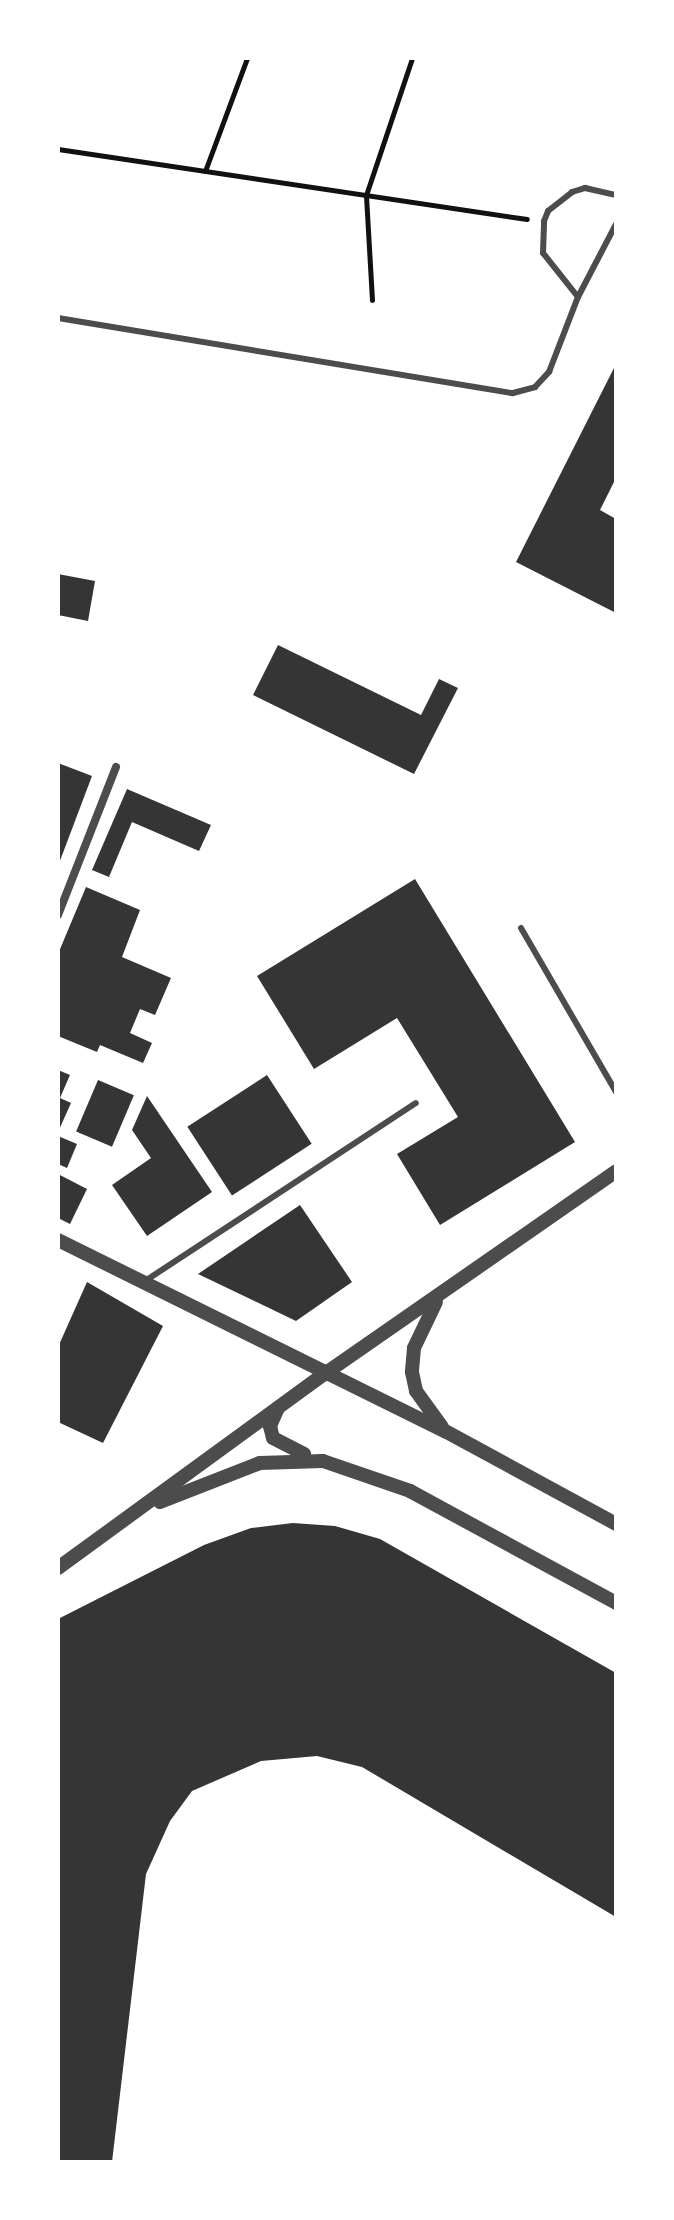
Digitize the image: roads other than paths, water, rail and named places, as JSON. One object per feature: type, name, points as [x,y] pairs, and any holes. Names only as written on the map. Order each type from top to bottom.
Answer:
[{"type":"street","points":[[58,915],[116,767]]},
{"type":"street","points":[[58,1568],[323,1375],[616,1171]]},
{"type":"street","points":[[58,1240],[323,1375],[445,1431],[616,1524]]},
{"type":"street","points":[[439,1296],[414,1348],[412,1372],[416,1391],[445,1431]]},
{"type":"street","points":[[278,1408],[270,1426],[273,1438],[323,1461],[410,1491],[616,1603]]},
{"type":"street","points":[[130,1516],[206,1480],[260,1463],[323,1461]]},
{"type":"lane","points":[[578,297],[543,253],[544,221],[548,211],[572,192],[585,188],[616,195]]},
{"type":"lane","points":[[58,318],[513,393],[535,387],[549,372],[578,297],[616,224]]},
{"type":"lane","points":[[521,928],[616,1092]]},
{"type":"lane","points":[[145,1282],[416,1103]]}]
